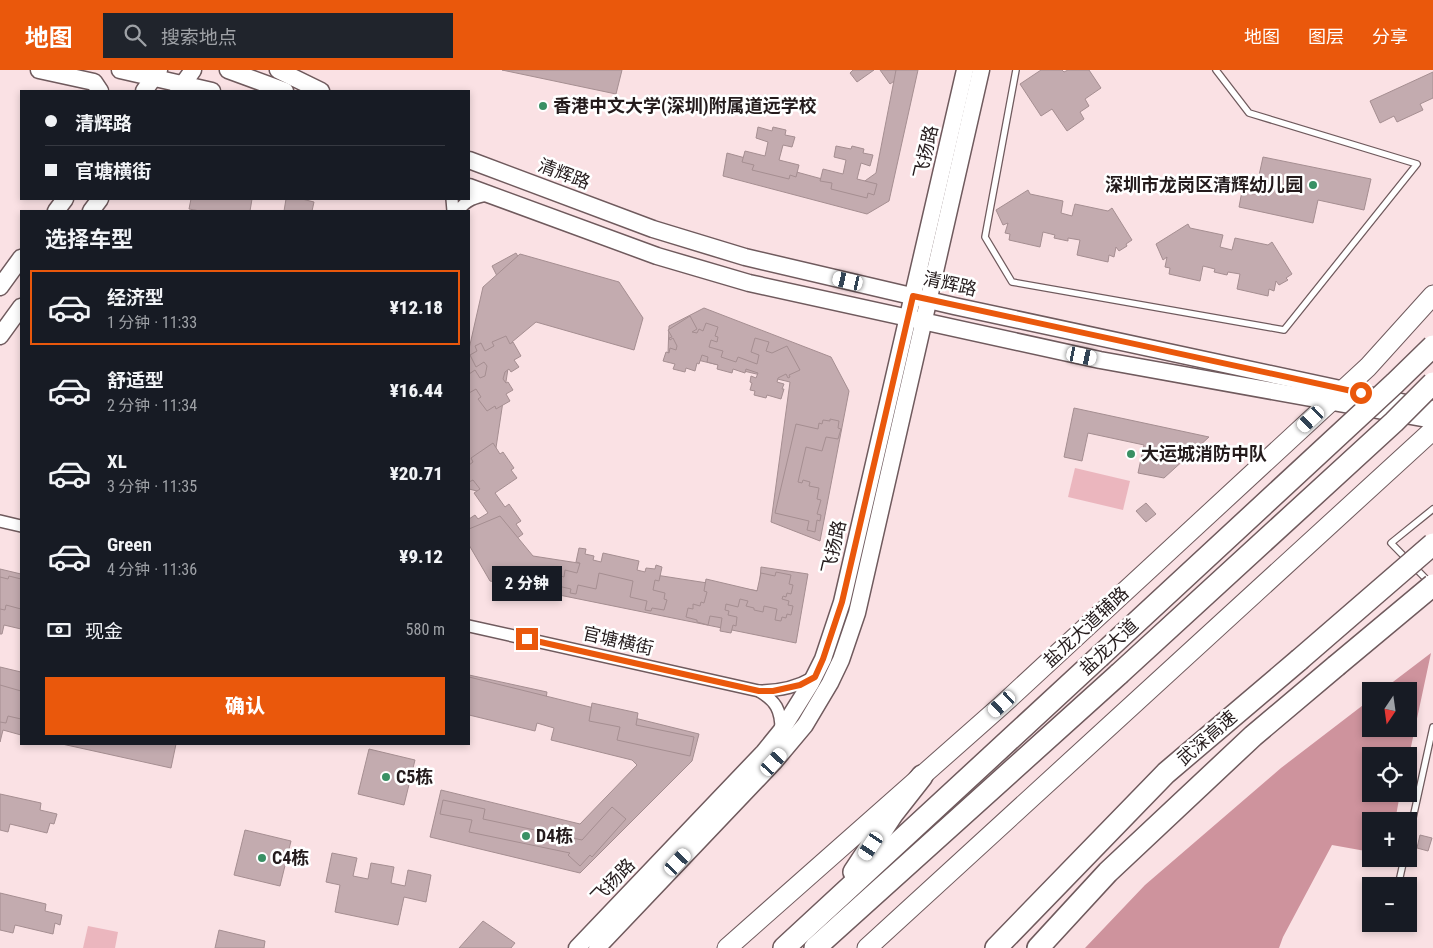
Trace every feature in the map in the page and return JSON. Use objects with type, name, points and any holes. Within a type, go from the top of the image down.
[{"type":"highway","name":"盐龙大道","points":[[784,948],[1395,384],[1433,346]]},
{"type":"highway","name":"盐龙大道","points":[[815,948],[1119,674],[1394,422],[1433,383]]},
{"type":"highway","name":"武深高速","points":[[996,948],[1166,773],[1433,544]]},
{"type":"highway","name":"武深高速","points":[[1038,948],[1115,866],[1253,736],[1433,585]]},
{"type":"highway","points":[[830,906],[893,813],[922,776]]},
{"type":"highway","points":[[832,948],[869,899]]},
{"type":"main road","name":"盐龙大道辅路","points":[[727,948],[1022,686],[1368,367],[1433,295]]},
{"type":"main road","points":[[867,948],[1433,430]]},
{"type":"street","points":[[40,70],[94,82],[99,90]]},
{"type":"street","points":[[120,70],[156,74],[180,88],[201,90]]},
{"type":"street","points":[[180,88],[193,70]]},
{"type":"street","points":[[228,70],[282,90]]},
{"type":"street","points":[[278,70],[319,90]]},
{"type":"street","name":"飞扬路","points":[[596,948],[791,742],[805,725],[830,683],[841,660],[857,613],[965,70]]},
{"type":"street","name":"飞扬路","points":[[921,298],[981,70]]},
{"type":"street","points":[[145,90],[156,74]]},
{"type":"street","name":"清辉路","points":[[470,160],[653,229],[744,257],[1337,395],[1433,420]]},
{"type":"street","name":"清辉路","points":[[470,187],[630,247],[704,271],[749,283],[1100,360],[1433,409]]},
{"type":"street","points":[[459,210],[473,198],[490,195]]},
{"type":"street","points":[[0,287],[20,259]]},
{"type":"street","points":[[0,336],[20,308]]},
{"type":"street","name":"飞扬路","points":[[577,948],[764,752],[781,730],[815,677],[842,602],[916,320]]},
{"type":"street","points":[[0,521],[20,526]]},
{"type":"street","name":"官塘横街","points":[[470,626],[759,691],[787,689],[815,677]]},
{"type":"street","name":"官塘横街","points":[[759,691],[770,698],[778,708],[781,730]]},
{"type":"lane","points":[[1016,70],[985,237],[1012,282],[1284,330],[1417,164],[1249,113],[1216,70]]},
{"type":"lane","points":[[1433,509],[1391,543],[1433,585]]},
{"type":"lane","points":[[1414,812],[1433,727]]},
{"type":"shaded area","points":[[1075,468],[1130,481],[1123,510],[1068,497]]},
{"type":"shaded area","points":[[1431,653],[1418,714],[1418,682],[1393,682]]},
{"type":"shaded area","points":[[1362,706],[1362,738],[1413,738],[1411,747],[1362,747],[1362,802],[1399,802],[1397,812],[1362,812],[1362,850],[1332,845],[1279,948],[1085,948],[1145,885],[1281,768]]},
{"type":"shaded area","points":[[88,926],[118,932],[115,948],[83,948]]},
{"type":"building","points":[[502,70],[622,70],[616,94]]},
{"type":"building","points":[[853,70],[874,70],[857,82],[850,73]]},
{"type":"building","points":[[880,70],[895,70],[900,77],[890,84]]},
{"type":"building","points":[[896,70],[918,70],[889,201],[867,214],[723,176],[727,153],[855,188],[876,173]]},
{"type":"building","points":[[1041,70],[1062,70],[1064,72],[1068,70],[1089,70],[1101,88],[1085,99],[1089,106],[1080,112],[1084,119],[1067,131],[1052,109],[1041,116],[1020,84]]},
{"type":"building","points":[[1433,72],[1433,98],[1420,104],[1423,110],[1397,122],[1394,116],[1380,123],[1370,101]]},
{"type":"building","points":[[758,127],[772,131],[773,127],[786,130],[785,135],[795,137],[792,147],[783,145],[779,160],[799,165],[796,177],[790,175],[789,179],[752,170],[754,165],[742,162],[745,151],[765,156],[768,142],[756,138]]},
{"type":"building","points":[[836,146],[851,149],[852,146],[864,149],[863,153],[873,155],[870,166],[861,163],[857,179],[877,184],[874,195],[868,193],[867,198],[831,189],[832,183],[820,181],[823,169],[843,174],[846,160],[834,157]]},
{"type":"building","name":"深圳市龙岗区清辉幼儿园","points":[[1263,157],[1371,179],[1364,210],[1318,200],[1313,223],[1239,207],[1242,191],[1255,194]]},
{"type":"building","points":[[1028,190],[1030,194],[1063,201],[1061,213],[1072,216],[1075,204],[1108,211],[1112,208],[1132,240],[1119,251],[1116,247],[1114,257],[1109,255],[1108,262],[1077,255],[1080,240],[1068,238],[1068,241],[1054,238],[1055,235],[1043,232],[1040,247],[1009,240],[1010,234],[1005,233],[1008,223],[1003,225],[996,210]]},
{"type":"building","points":[[191,200],[252,200],[250,210],[189,209]]},
{"type":"building","points":[[286,200],[314,202],[312,210],[284,210]]},
{"type":"building","points":[[1188,224],[1190,228],[1223,235],[1220,247],[1232,250],[1235,238],[1268,245],[1272,242],[1292,274],[1286,278],[1288,280],[1279,285],[1276,281],[1274,291],[1269,289],[1268,296],[1237,289],[1240,274],[1228,272],[1227,275],[1214,272],[1215,269],[1203,266],[1200,281],[1169,274],[1170,268],[1165,267],[1167,257],[1163,260],[1156,244]]},
{"type":"building","points":[[516,253],[524,267],[530,269],[533,260],[547,264],[542,279],[534,276],[531,285],[550,291],[549,295],[565,300],[566,296],[585,301],[588,293],[579,290],[584,276],[597,280],[594,289],[600,291],[615,283],[628,308],[618,313],[619,315],[616,316],[614,312],[606,316],[605,320],[612,322],[611,326],[613,327],[609,337],[596,332],[595,336],[582,333],[583,329],[578,327],[580,320],[578,320],[580,314],[585,316],[586,310],[574,307],[573,311],[562,307],[560,311],[546,307],[547,303],[536,299],[537,295],[527,292],[530,298],[515,306],[512,301],[491,312],[483,297],[505,285],[501,277],[497,279],[492,266]]},
{"type":"building","points":[[520,254],[619,282],[643,318],[634,350],[536,322],[512,342],[489,494],[470,489],[470,345],[483,287]]},
{"type":"building","points":[[704,308],[831,357],[849,391],[820,541],[771,522],[790,382],[668,353],[669,326]]},
{"type":"building","points":[[690,316],[697,329],[692,332],[697,333],[699,329],[703,331],[706,323],[718,327],[715,336],[718,337],[717,342],[711,340],[709,347],[723,351],[721,357],[736,362],[738,357],[757,364],[759,355],[751,352],[755,338],[769,342],[766,351],[772,353],[787,346],[800,370],[789,375],[790,377],[788,378],[786,374],[778,378],[777,382],[784,384],[781,399],[767,395],[766,398],[754,395],[755,391],[750,390],[751,376],[756,378],[758,373],[746,369],[745,373],[733,369],[732,373],[717,369],[718,365],[707,362],[708,357],[702,355],[695,371],[686,368],[685,372],[673,369],[675,364],[663,361],[666,352],[669,353],[670,348],[676,350],[677,346],[673,338],[670,340],[669,338],[672,337],[668,330]]},
{"type":"building","points":[[506,336],[510,344],[513,342],[521,356],[514,360],[519,367],[511,372],[509,369],[505,372],[503,379],[506,383],[508,382],[513,390],[506,394],[510,401],[496,409],[495,406],[487,411],[478,399],[481,397],[476,389],[470,392],[470,373],[475,370],[480,378],[485,376],[487,366],[484,362],[476,367],[470,355],[477,351],[475,346],[481,343],[485,351],[494,346],[492,342]]},
{"type":"building","points":[[1074,408],[1209,437],[1164,478],[1138,473],[1144,445],[1088,433],[1082,461],[1064,457]]},
{"type":"building","points":[[830,419],[839,421],[838,428],[841,429],[838,439],[826,437],[822,451],[806,447],[798,482],[802,483],[803,480],[810,482],[809,486],[819,488],[817,499],[821,500],[817,514],[821,515],[820,521],[817,520],[815,532],[807,530],[809,521],[775,513],[796,424],[818,429],[819,423],[822,424],[823,420],[830,421]]},
{"type":"building","points":[[493,443],[500,454],[503,452],[514,468],[511,470],[517,478],[495,493],[505,507],[509,504],[521,521],[516,524],[523,534],[503,548],[506,554],[494,562],[484,547],[489,543],[482,533],[472,540],[470,537],[470,518],[475,515],[478,519],[488,513],[474,493],[480,489],[473,480],[470,482],[470,464],[473,462],[471,458]]},
{"type":"building","points":[[1146,503],[1156,514],[1146,522],[1136,511]]},
{"type":"building","points":[[500,516],[533,556],[759,591],[761,567],[808,574],[796,643],[490,581],[470,547],[470,529]]},
{"type":"building","points":[[579,548],[586,549],[585,554],[594,556],[593,560],[601,562],[603,553],[639,561],[637,570],[645,572],[646,568],[655,569],[656,565],[662,567],[659,581],[655,580],[653,590],[665,593],[664,599],[667,600],[664,610],[652,608],[651,611],[645,610],[647,601],[630,597],[633,581],[599,573],[596,589],[578,585],[576,594],[570,593],[571,589],[558,586],[561,576],[564,577],[565,570],[577,573],[580,563],[576,562]]},
{"type":"building","points":[[0,569],[20,574],[20,629],[4,625],[2,634],[0,634]]},
{"type":"building","points":[[776,572],[791,575],[789,584],[793,585],[791,594],[787,593],[786,597],[783,596],[782,599],[789,601],[788,605],[793,606],[791,615],[787,614],[786,618],[782,617],[781,621],[775,620],[777,609],[764,606],[763,612],[754,610],[754,608],[746,606],[748,601],[740,599],[738,607],[726,604],[725,610],[729,611],[728,615],[737,617],[736,626],[733,625],[731,633],[720,631],[722,618],[710,616],[708,625],[686,617],[688,608],[693,609],[693,604],[700,606],[701,602],[704,603],[707,592],[704,591],[706,579],[757,591],[761,573],[775,576]]},
{"type":"building","points":[[9,576],[20,579],[20,609],[6,605],[5,610],[0,609],[0,577],[8,579]]},
{"type":"building","points":[[0,667],[20,672],[20,735],[3,730],[0,742]]},
{"type":"building","points":[[470,675],[547,692],[546,699],[557,701],[554,719],[542,716],[543,711],[470,695]]},
{"type":"building","points":[[470,677],[699,734],[692,761],[580,873],[430,837],[441,790],[580,824],[637,765],[632,760],[551,740],[554,728],[537,723],[535,731],[470,715]]},
{"type":"building","points":[[0,685],[20,691],[20,719],[8,716],[6,723],[0,722]]},
{"type":"building","points":[[592,703],[638,713],[636,725],[694,737],[690,756],[617,740],[620,727],[589,721]]},
{"type":"building","points":[[67,745],[176,745],[171,768]]},
{"type":"building","name":"C5栋","points":[[369,749],[415,760],[404,805],[358,794]]},
{"type":"building","points":[[0,794],[41,803],[40,810],[57,814],[54,824],[50,823],[47,833],[10,824],[8,832],[0,830]]},
{"type":"building","name":"D4栋","points":[[443,800],[485,809],[483,819],[582,840],[612,807],[626,819],[592,857],[590,855],[580,866],[568,855],[570,853],[469,832],[472,820],[440,814]]},
{"type":"building","name":"C4栋","points":[[245,830],[291,841],[280,886],[234,875]]},
{"type":"building","points":[[1420,835],[1432,838],[1428,851],[1417,848]]},
{"type":"building","points":[[332,853],[357,858],[353,876],[368,879],[371,863],[394,867],[391,883],[405,886],[408,870],[431,875],[426,902],[404,897],[398,925],[335,912],[340,885],[326,882]]},
{"type":"building","points":[[0,893],[46,904],[45,911],[62,915],[60,925],[55,923],[53,934],[15,925],[13,933],[0,930]]},
{"type":"building","points":[[483,921],[515,943],[511,948],[459,948]]},
{"type":"building","points":[[219,930],[265,941],[264,948],[215,948]]},
{"type":"place","name":"香港中文大学(深圳)附属道远学校","points":[[543,106]]},
{"type":"place","name":"深圳市龙岗区清辉幼儿园","points":[[1313,185]]},
{"type":"place","name":"大运城消防中队","points":[[1131,454]]},
{"type":"place","name":"C5栋","points":[[386,777]]},
{"type":"place","name":"D4栋","points":[[526,836]]},
{"type":"place","name":"C4栋","points":[[262,858]]},
{"type":"route","points":[[527,639],[759,691],[787,689],[815,677],[842,602],[913,296],[1361,393]]}]
